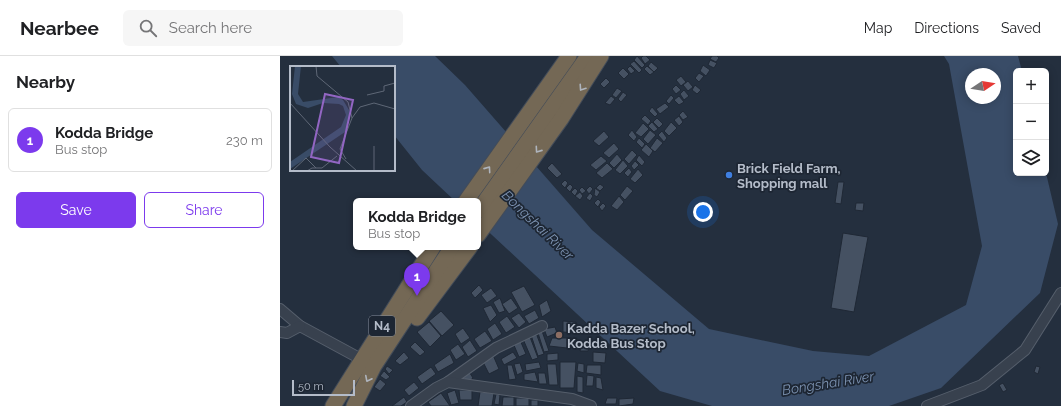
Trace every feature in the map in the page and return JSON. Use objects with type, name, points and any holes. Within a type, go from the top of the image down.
[{"type":"highway","points":[[468,198],[569,56]]},
{"type":"highway","points":[[481,230],[556,113],[588,56]]},
{"type":"highway","points":[[481,207],[602,56]]},
{"type":"highway","name":"N4","points":[[333,406],[361,359],[432,250]]},
{"type":"highway","name":"N4","points":[[354,406],[378,361],[458,251]]},
{"type":"street","points":[[927,406],[982,385],[1025,350],[1061,293]]},
{"type":"street","points":[[280,309],[300,326],[361,359]]},
{"type":"street","points":[[280,332],[287,333],[300,326]]},
{"type":"street","points":[[411,406],[496,348],[542,326]]},
{"type":"street","points":[[448,382],[572,399],[591,406]]},
{"type":"water","name":"Bongshai River","points":[[332,56],[435,56],[465,85],[592,230],[709,329],[813,351],[869,356],[966,305],[982,246],[949,64],[944,56],[1018,56],[1021,68],[1013,68],[1013,176],[1047,176],[1058,224],[1040,293],[941,388],[889,406],[712,406],[660,391],[481,225],[481,198],[452,198],[422,170],[395,136],[395,66],[340,66]]},
{"type":"building","points":[[637,56],[645,65],[642,68],[634,60]]},
{"type":"building","points":[[646,56],[650,60],[645,64],[641,58]]},
{"type":"building","points":[[712,56],[717,56],[719,58],[716,62],[710,59]]},
{"type":"building","points":[[710,60],[717,63],[714,68],[708,65]]},
{"type":"building","points":[[634,61],[642,70],[639,73],[630,64]]},
{"type":"building","points":[[651,62],[658,68],[654,72],[648,66]]},
{"type":"building","points":[[703,65],[710,70],[706,76],[700,71]]},
{"type":"building","points":[[630,66],[635,71],[631,74],[627,69]]},
{"type":"building","points":[[647,66],[654,72],[650,75],[644,69]]},
{"type":"building","points":[[623,68],[629,74],[624,79],[618,73]]},
{"type":"building","points":[[699,73],[704,76],[699,82],[695,78]]},
{"type":"building","points":[[681,76],[686,82],[681,86],[676,80]]},
{"type":"building","points":[[606,78],[610,82],[604,88],[600,84]]},
{"type":"building","points":[[688,81],[693,87],[688,91],[683,85]]},
{"type":"building","points":[[676,85],[681,90],[676,94],[672,89]]},
{"type":"building","points":[[695,85],[701,90],[697,94],[692,90]]},
{"type":"building","points":[[617,88],[622,91],[616,98],[612,95]]},
{"type":"building","points":[[684,90],[689,96],[684,100],[680,94]]},
{"type":"building","points":[[623,92],[627,95],[621,102],[618,99]]},
{"type":"building","points":[[671,95],[674,98],[669,104],[666,101]]},
{"type":"building","points":[[611,96],[615,99],[610,105],[605,103]]},
{"type":"building","points":[[679,96],[684,102],[679,105],[674,100]]},
{"type":"building","points":[[665,103],[669,107],[660,114],[656,109]]},
{"type":"building","points":[[652,107],[658,114],[655,117],[649,111]]},
{"type":"building","points":[[683,111],[688,117],[683,120],[679,115]]},
{"type":"building","points":[[645,115],[651,121],[648,125],[641,119]]},
{"type":"building","points":[[679,116],[683,122],[679,126],[674,120]]},
{"type":"building","points":[[657,118],[663,124],[659,128],[653,122]]},
{"type":"building","points":[[652,122],[658,129],[654,132],[648,126]]},
{"type":"building","points":[[671,122],[677,128],[669,136],[664,131]]},
{"type":"building","points":[[643,123],[649,129],[641,137],[635,133]]},
{"type":"building","points":[[632,130],[637,137],[634,141],[628,135]]},
{"type":"building","points":[[650,130],[656,135],[648,144],[643,139]]},
{"type":"building","points":[[604,131],[609,137],[599,146],[593,141]]},
{"type":"building","points":[[662,131],[667,138],[664,142],[658,135]]},
{"type":"building","points":[[639,138],[645,144],[642,148],[636,142]]},
{"type":"building","points":[[657,138],[663,143],[655,152],[650,148]]},
{"type":"building","points":[[614,143],[619,149],[609,158],[603,153]]},
{"type":"building","points":[[646,144],[653,151],[649,157],[641,150]]},
{"type":"building","points":[[632,150],[637,155],[629,164],[624,159]]},
{"type":"building","points":[[617,154],[622,160],[614,168],[609,163]]},
{"type":"building","points":[[639,155],[645,162],[642,166],[636,160]]},
{"type":"building","points":[[601,156],[607,161],[596,170],[590,165]]},
{"type":"building","points":[[623,160],[628,166],[620,174],[615,170]]},
{"type":"building","points":[[635,161],[639,165],[634,170],[631,166]]},
{"type":"building","points":[[552,163],[562,174],[557,178],[547,168]]},
{"type":"building","points":[[607,163],[613,169],[602,178],[596,173]]},
{"type":"building","points":[[629,168],[632,172],[628,177],[624,173]]},
{"type":"building","points":[[638,169],[643,175],[635,183],[630,179]]},
{"type":"building","points":[[565,180],[568,183],[565,188],[561,184]]},
{"type":"building","points":[[838,182],[844,182],[841,204],[835,203]]},
{"type":"building","points":[[570,184],[573,187],[570,192],[566,188]]},
{"type":"building","points":[[600,184],[604,187],[600,191],[596,188]]},
{"type":"building","points":[[590,186],[593,189],[589,194],[586,190]]},
{"type":"building","points":[[627,186],[633,191],[625,200],[620,195]]},
{"type":"building","points":[[582,187],[586,191],[582,194],[579,190]]},
{"type":"building","points":[[575,188],[578,191],[575,196],[571,192]]},
{"type":"building","points":[[595,188],[600,192],[597,197],[594,195]]},
{"type":"building","points":[[580,192],[583,196],[580,200],[575,196]]},
{"type":"building","points":[[590,193],[593,196],[590,201],[586,198]]},
{"type":"building","points":[[619,196],[624,202],[617,210],[611,206]]},
{"type":"building","points":[[598,199],[601,202],[598,207],[594,203]]},
{"type":"building","points":[[603,203],[606,206],[602,211],[599,207]]},
{"type":"building","points":[[856,203],[864,203],[863,211],[855,210]]},
{"type":"building","points":[[843,233],[868,237],[854,312],[831,308]]},
{"type":"building","points":[[479,285],[483,290],[475,298],[471,293]]},
{"type":"building","points":[[524,286],[535,305],[522,312],[511,292]]},
{"type":"building","points":[[491,288],[497,296],[487,303],[481,295]]},
{"type":"building","points":[[500,298],[505,311],[499,313],[493,302]]},
{"type":"building","points":[[511,298],[518,308],[509,314],[502,304]]},
{"type":"building","points":[[547,300],[551,311],[542,317],[539,305]]},
{"type":"building","points":[[491,305],[497,315],[490,322],[483,308]]},
{"type":"building","points":[[535,310],[539,318],[529,324],[524,316]]},
{"type":"building","points":[[441,311],[454,325],[442,336],[429,321]]},
{"type":"building","points":[[519,313],[526,322],[519,328],[511,318]]},
{"type":"building","points":[[507,316],[515,327],[506,333],[499,322]]},
{"type":"building","points":[[563,321],[576,322],[575,333],[563,332]]},
{"type":"building","points":[[429,322],[441,336],[430,347],[417,332]]},
{"type":"building","points":[[495,323],[502,334],[493,340],[487,329]]},
{"type":"building","points":[[555,327],[557,333],[547,337],[544,329]]},
{"type":"building","points":[[463,328],[470,338],[461,344],[455,334]]},
{"type":"building","points":[[485,331],[492,341],[480,348],[474,339]]},
{"type":"building","points":[[542,331],[549,351],[544,352],[538,333]]},
{"type":"building","points":[[536,333],[544,354],[538,356],[531,335]]},
{"type":"building","points":[[530,337],[538,358],[532,360],[523,339]]},
{"type":"building","points":[[552,338],[572,338],[567,348],[549,346]]},
{"type":"building","points":[[470,340],[477,351],[468,357],[462,347]]},
{"type":"building","points":[[520,340],[526,354],[519,357],[513,343]]},
{"type":"building","points":[[583,341],[591,344],[588,351],[580,351]]},
{"type":"building","points":[[415,342],[425,352],[420,356],[410,347]]},
{"type":"building","points":[[458,344],[465,354],[456,360],[450,350]]},
{"type":"building","points":[[404,352],[409,358],[400,365],[395,361]]},
{"type":"building","points":[[513,352],[517,358],[504,365],[501,359]]},
{"type":"building","points":[[593,352],[606,353],[605,363],[593,362]]},
{"type":"building","points":[[558,353],[558,360],[547,361],[547,354]]},
{"type":"building","points":[[450,354],[454,363],[438,372],[434,365]]},
{"type":"building","points":[[493,355],[499,369],[489,374],[482,360]]},
{"type":"building","points":[[539,362],[541,368],[526,371],[525,364]]},
{"type":"building","points":[[560,362],[576,362],[574,388],[560,388]]},
{"type":"building","points":[[520,363],[523,372],[517,375],[514,364]]},
{"type":"building","points":[[578,363],[584,364],[584,373],[577,371]]},
{"type":"building","points":[[547,364],[556,364],[558,385],[549,385]]},
{"type":"building","points":[[507,365],[512,365],[516,379],[509,380]]},
{"type":"building","points":[[587,365],[601,365],[601,375],[586,373]]},
{"type":"building","points":[[387,366],[393,370],[389,374],[385,369]]},
{"type":"building","points":[[1036,366],[1040,367],[1038,374],[1034,372]]},
{"type":"building","points":[[431,367],[436,374],[422,384],[417,377]]},
{"type":"building","points":[[468,370],[473,378],[467,383],[462,375]]},
{"type":"building","points":[[384,371],[390,377],[386,380],[380,376]]},
{"type":"building","points":[[535,372],[538,382],[524,380],[524,374]]},
{"type":"building","points":[[538,373],[545,373],[547,384],[539,384]]},
{"type":"building","points":[[587,375],[594,376],[593,386],[586,386]]},
{"type":"building","points":[[577,376],[583,377],[583,393],[577,392]]},
{"type":"building","points":[[596,377],[601,378],[603,390],[596,388]]},
{"type":"building","points":[[380,379],[386,384],[380,391],[374,387]]},
{"type":"building","points":[[414,382],[419,388],[409,396],[404,390]]},
{"type":"building","points":[[1003,383],[1007,390],[1003,392],[999,385]]},
{"type":"building","points":[[455,390],[459,403],[451,405],[447,393]]},
{"type":"building","points":[[459,390],[472,390],[472,400],[460,400]]},
{"type":"building","points":[[480,392],[494,393],[492,406],[478,406]]},
{"type":"building","points":[[441,393],[450,406],[431,406],[428,402]]},
{"type":"building","points":[[496,394],[500,395],[499,405],[494,404]]},
{"type":"building","points":[[404,397],[407,402],[401,406],[392,406]]},
{"type":"building","points":[[503,397],[514,397],[514,406],[502,406]]},
{"type":"building","points":[[516,398],[529,398],[529,406],[516,406]]},
{"type":"building","points":[[607,398],[617,398],[616,404],[605,404]]},
{"type":"building","points":[[634,398],[633,404],[619,406],[619,399]]},
{"type":"building","points":[[531,400],[538,400],[538,406],[531,406]]},
{"type":"place","name":"Brick Field Farm, Shopping mall","points":[[729,175]]},
{"type":"place","name":"Kodda Bridge","points":[[417,296]]},
{"type":"place","name":"Kadda Bazer School, Kodda Bus Stop","points":[[559,335]]}]
